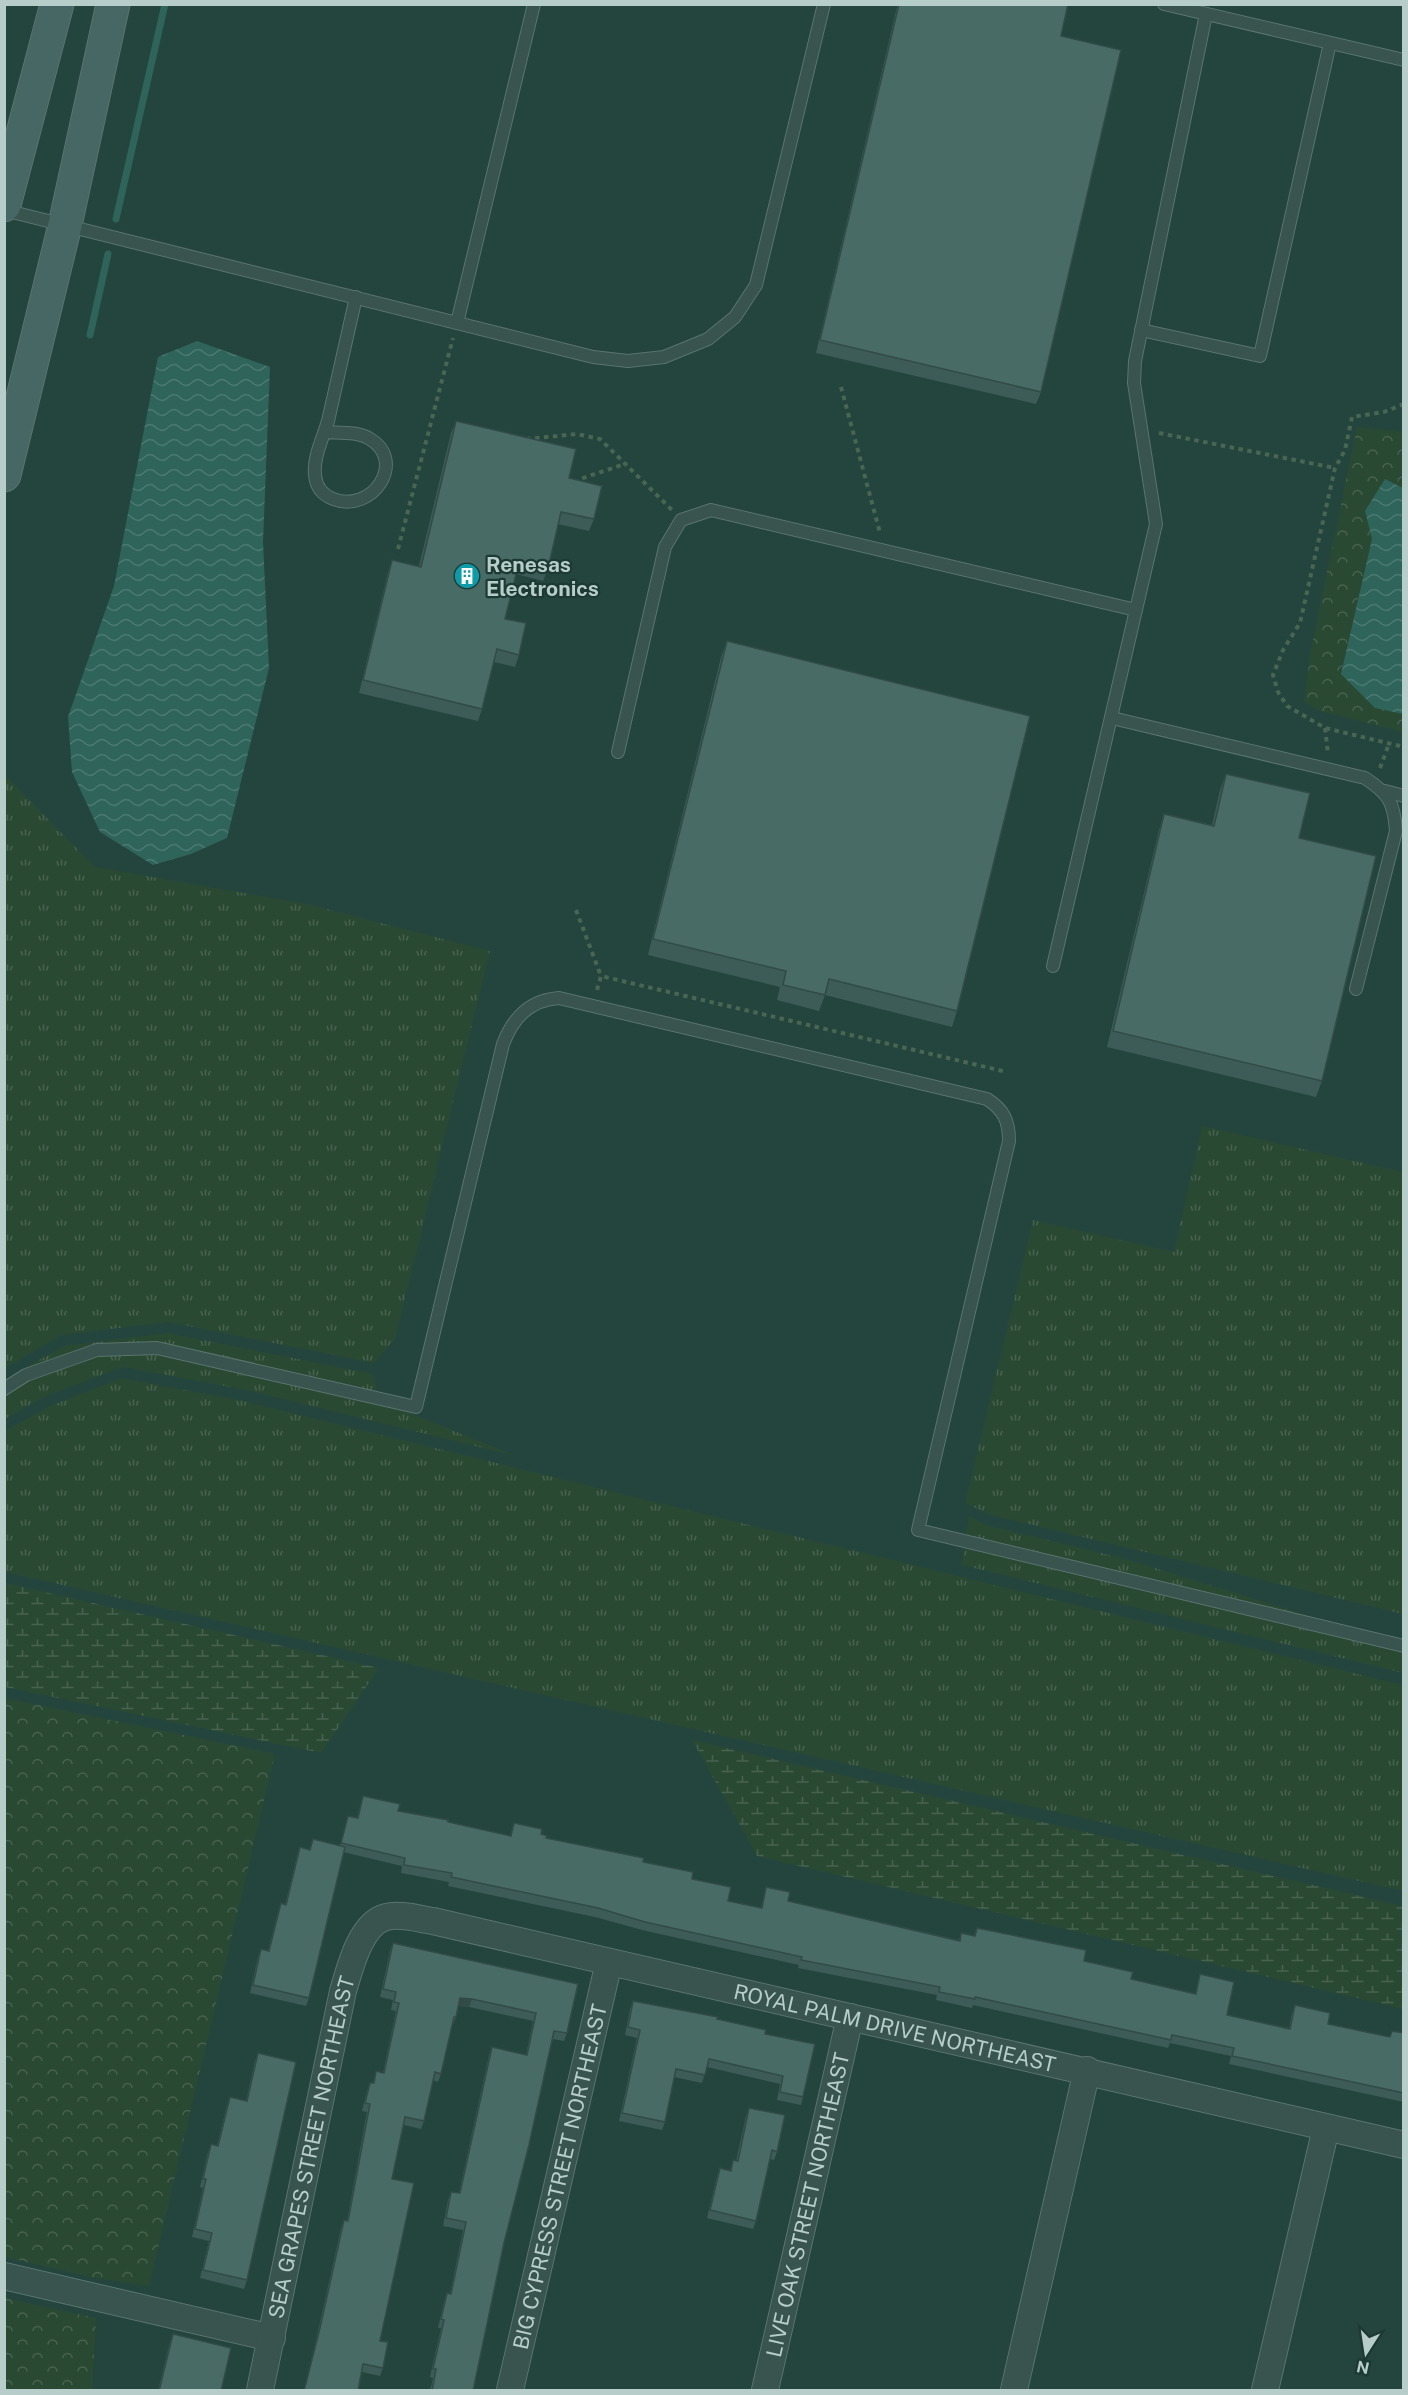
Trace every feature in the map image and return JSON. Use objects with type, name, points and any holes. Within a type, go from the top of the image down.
[{"type":"main road","points":[[4,205],[57,4]]},
{"type":"main road","points":[[4,475],[65,225],[113,4]]},
{"type":"street","name":"ROYAL PALM DRIVE NORTHEAST","points":[[386,1917],[433,1921],[850,2018],[1087,2070],[1404,2145]]},
{"type":"street","name":"SEA GRAPES STREET NORTHEAST","points":[[260,2391],[342,1990],[357,1947],[370,1927],[386,1917]]},
{"type":"street","name":"BIG CYPRESS STREET NORTHEAST","points":[[510,2391],[609,1962]]},
{"type":"street","name":"LIVE OAK STREET NORTHEAST","points":[[765,2391],[850,2018]]},
{"type":"street","points":[[1014,2391],[1087,2070]]},
{"type":"street","points":[[1265,2391],[1326,2128]]},
{"type":"street","points":[[4,2276],[272,2338]]},
{"type":"lane","points":[[457,323],[534,4]]},
{"type":"lane","points":[[4,210],[593,357],[628,361],[663,357],[708,339],[735,317],[756,285],[824,4]]},
{"type":"lane","points":[[1164,4],[1404,60]]},
{"type":"lane","points":[[1053,966],[1156,524],[1134,383],[1135,361],[1206,14]]},
{"type":"lane","points":[[1141,330],[1260,356],[1330,43]]},
{"type":"lane","points":[[325,432],[370,438],[383,451],[386,464],[383,477],[375,492],[360,501],[348,502],[326,496],[317,485],[315,474],[316,461],[325,432],[356,297]]},
{"type":"lane","points":[[618,752],[665,547],[681,520],[711,510],[1136,610]]},
{"type":"lane","points":[[1112,718],[1365,778],[1385,791],[1404,796]]},
{"type":"lane","points":[[1356,989],[1396,831],[1395,810],[1385,791]]},
{"type":"lane","points":[[4,1389],[26,1375],[97,1350],[157,1348],[416,1407],[503,1044],[509,1029],[527,1008],[547,999],[559,998],[987,1099],[998,1106],[1004,1114],[1009,1126],[1009,1141],[918,1530],[1404,1646]]},
{"type":"path","points":[[398,549],[457,323]]},
{"type":"path","points":[[841,387],[885,551]]},
{"type":"path","points":[[1404,404],[1384,412],[1352,417],[1345,450],[1335,468],[1300,623],[1283,650],[1274,675],[1278,692],[1287,706],[1325,728],[1404,747]]},
{"type":"path","points":[[1141,430],[1335,468]]},
{"type":"path","points":[[524,439],[577,434],[600,440],[681,520]]},
{"type":"path","points":[[575,489],[580,479],[625,464]]},
{"type":"path","points":[[1325,728],[1331,770]]},
{"type":"path","points":[[1374,784],[1389,744]]},
{"type":"path","points":[[576,910],[601,976],[593,1006]]},
{"type":"path","points":[[601,976],[1007,1072]]},
{"type":"green space","points":[[1357,427],[1403,432],[1403,488],[1385,480],[1365,511],[1372,539],[1341,673],[1375,708],[1403,714],[1403,732],[1320,711],[1304,702],[1310,654]]},
{"type":"green space","points":[[4,774],[95,867],[307,904],[490,951],[395,1339],[374,1363],[168,1322],[62,1335],[5,1368]]},
{"type":"green space","points":[[1202,1126],[1403,1172],[1403,1614],[991,1515],[965,1503],[1033,1220],[1174,1252]]},
{"type":"green space","points":[[168,1333],[373,1374],[380,1401],[516,1456],[246,1390],[123,1367],[46,1396],[5,1419],[5,1379],[64,1346]]},
{"type":"green space","points":[[121,1378],[243,1401],[1403,1685],[1403,1891],[5,1572],[5,1431],[50,1406]]},
{"type":"green space","points":[[969,1516],[986,1525],[1126,1559],[1403,1645],[1403,1673],[962,1565]]},
{"type":"green space","points":[[5,1583],[379,1668],[321,1753],[5,1687]]},
{"type":"green space","points":[[5,1698],[275,1754],[149,2286],[95,2278],[5,2257]]},
{"type":"green space","points":[[692,1740],[1403,1906],[1403,2009],[757,1856]]},
{"type":"green space","points":[[5,2298],[96,2318],[92,2390],[5,2390]]},
{"type":"water","points":[[197,341],[270,367],[263,542],[269,668],[227,838],[191,854],[153,865],[100,832],[72,772],[68,717],[114,586],[158,357]]},
{"type":"water","points":[[1385,479],[1403,488],[1403,714],[1375,708],[1341,674],[1372,539],[1365,511]]},
{"type":"building","points":[[899,4],[1068,4],[1061,36],[1121,50],[1041,392],[820,340]]},
{"type":"building","name":"Renesas Electronics","points":[[456,421],[576,449],[569,478],[602,486],[594,519],[561,512],[548,569],[519,562],[505,619],[526,623],[519,655],[497,649],[482,709],[363,680],[392,560],[421,567]]},
{"type":"building","points":[[727,641],[1030,716],[957,1011],[829,979],[825,995],[783,985],[786,971],[653,939]]},
{"type":"building","points":[[1226,774],[1310,793],[1299,838],[1376,856],[1322,1081],[1113,1031],[1164,814],[1214,826]]},
{"type":"building","points":[[363,1796],[400,1804],[398,1811],[448,1820],[448,1822],[511,1836],[514,1823],[542,1829],[541,1834],[547,1836],[546,1838],[644,1858],[643,1862],[693,1872],[692,1879],[731,1887],[728,1901],[762,1908],[766,1887],[790,1892],[788,1901],[960,1941],[961,1933],[975,1936],[977,1928],[1086,1950],[1084,1961],[1133,1972],[1131,1979],[1196,1994],[1200,1974],[1234,1982],[1227,2015],[1290,2029],[1295,2005],[1330,2013],[1328,2024],[1390,2037],[1392,2031],[1404,2033],[1404,2093],[1232,2056],[1234,2048],[1172,2035],[1171,2040],[975,1997],[975,1999],[939,1992],[940,1987],[801,1960],[802,1957],[645,1922],[598,1908],[451,1877],[452,1873],[404,1865],[405,1858],[341,1843],[348,1816],[358,1818]]},
{"type":"building","points":[[313,1839],[345,1847],[309,1998],[253,1985],[261,1949],[269,1951],[281,1903],[286,1905],[300,1847],[310,1850]]},
{"type":"building","points":[[393,1943],[578,1984],[567,2033],[554,2031],[529,2145],[504,2243],[473,2391],[432,2391],[436,2369],[433,2369],[444,2320],[441,2319],[447,2293],[451,2294],[466,2222],[446,2218],[451,2192],[460,2193],[492,2047],[527,2055],[536,2013],[460,1998],[441,2074],[435,2072],[424,2121],[405,2117],[392,2179],[414,2183],[380,2341],[388,2342],[383,2368],[363,2364],[358,2391],[304,2391],[344,2220],[348,2221],[370,2104],[365,2103],[370,2083],[374,2083],[376,2071],[384,2073],[399,2003],[394,2002],[396,1992],[383,1989]]},
{"type":"building","points":[[633,2001],[718,2017],[717,2019],[766,2030],[765,2034],[815,2044],[803,2097],[780,2092],[783,2076],[709,2059],[705,2075],[676,2069],[665,2122],[622,2113],[640,2030],[628,2027]]},
{"type":"building","points":[[258,2053],[296,2062],[247,2280],[203,2270],[212,2233],[195,2229],[211,2144],[218,2146],[230,2097],[247,2101]]},
{"type":"building","points":[[749,2108],[785,2115],[777,2152],[772,2150],[756,2221],[710,2210],[720,2168],[731,2171],[733,2160],[738,2161]]},
{"type":"building","points":[[173,2334],[231,2348],[221,2391],[159,2391]]},
{"type":"waterway","points":[[116,219],[165,4]]},
{"type":"waterway","points":[[90,335],[108,254]]},
{"type":"place","name":"Renesas Electronics","points":[[467,576]]}]
